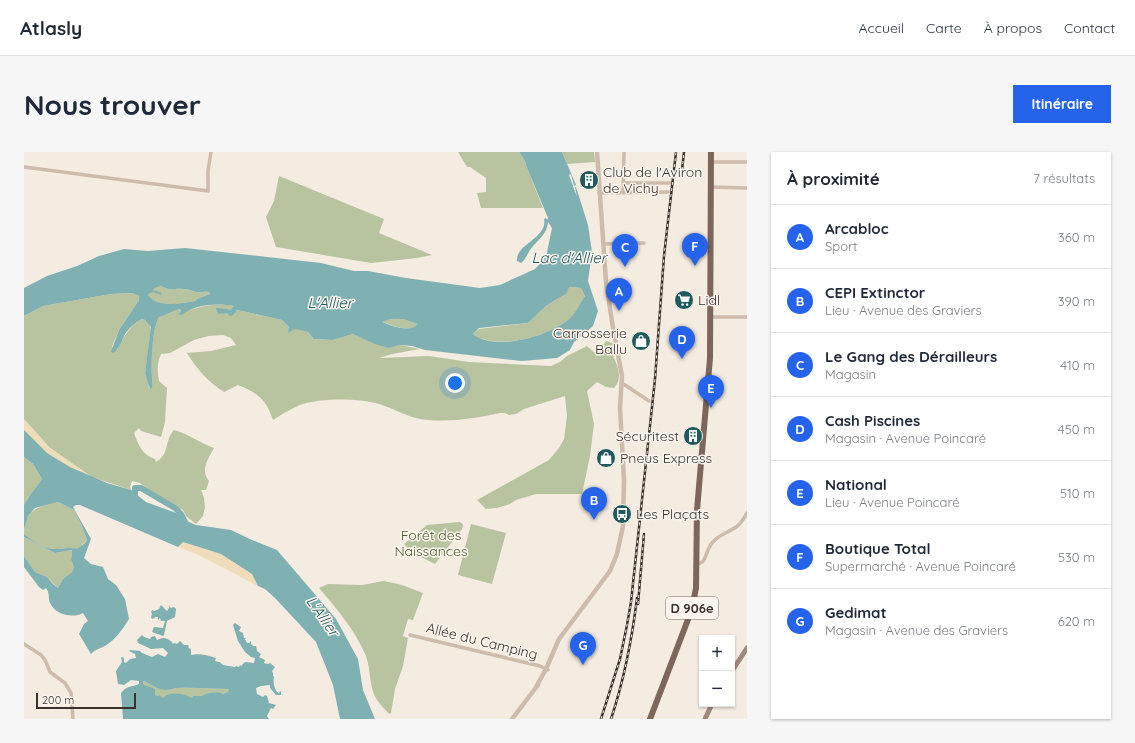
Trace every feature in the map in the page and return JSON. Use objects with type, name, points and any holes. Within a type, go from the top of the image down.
[{"type":"main road","name":"D 906e","points":[[650,719],[692,609],[696,588],[698,490],[710,368],[711,152]]},
{"type":"main road","points":[[735,666],[747,648]]},
{"type":"main road","points":[[705,719],[711,707]]},
{"type":"street","points":[[24,167],[208,191],[208,171],[211,152]]},
{"type":"street","points":[[512,719],[536,687],[547,669],[559,639],[606,578],[614,562],[620,544],[624,508],[624,480],[620,423],[622,376],[608,303],[597,152],[600,152]]},
{"type":"street","points":[[623,192],[624,152]]},
{"type":"street","points":[[711,162],[747,162]]},
{"type":"street","points":[[624,183],[670,183]]},
{"type":"street","points":[[711,187],[747,188]]},
{"type":"street","points":[[600,193],[668,192]]},
{"type":"street","points":[[603,244],[644,243]]},
{"type":"street","points":[[710,317],[747,318]]},
{"type":"street","points":[[622,383],[650,401]]},
{"type":"street","points":[[697,564],[702,563],[705,559],[709,547],[713,541],[736,527],[747,513]]},
{"type":"street","name":"Allée du Camping","points":[[410,635],[540,666],[547,669]]},
{"type":"street","points":[[24,644],[41,655],[50,672],[65,683],[71,693],[73,719]]},
{"type":"green space","points":[[458,152],[519,152],[525,161],[543,208],[481,208],[477,193],[486,192],[486,178],[470,167],[467,167]]},
{"type":"green space","points":[[562,152],[594,152],[595,162],[567,164]]},
{"type":"green space","points":[[279,176],[384,219],[379,233],[432,255],[371,263],[276,247],[266,217],[274,201]]},
{"type":"green space","points":[[161,286],[170,289],[209,292],[210,294],[195,301],[176,304],[163,304],[153,300],[148,295],[154,291],[153,290],[155,288]]},
{"type":"green space","points":[[568,287],[581,288],[585,296],[571,317],[560,326],[522,340],[495,341],[483,339],[473,334],[479,329],[528,323],[547,305],[566,294]]},
{"type":"green space","points":[[134,293],[139,296],[139,300],[119,330],[112,347],[117,350],[127,333],[137,322],[142,319],[147,322],[151,330],[145,373],[148,376],[149,388],[153,385],[152,350],[154,331],[159,317],[180,309],[179,314],[199,307],[213,305],[234,306],[231,310],[219,308],[236,311],[237,310],[282,320],[289,327],[308,332],[314,339],[333,340],[353,334],[387,348],[400,345],[420,349],[379,358],[429,356],[469,362],[551,366],[587,346],[596,354],[606,341],[613,343],[615,354],[613,356],[617,364],[619,377],[614,388],[606,387],[597,382],[587,391],[594,424],[590,456],[582,494],[536,494],[497,508],[486,509],[477,500],[549,460],[559,448],[564,439],[567,416],[565,396],[524,409],[516,414],[509,415],[500,413],[455,420],[428,420],[416,418],[373,403],[353,400],[332,400],[299,405],[273,420],[264,402],[256,394],[238,385],[224,392],[203,374],[187,353],[211,351],[236,345],[231,338],[223,335],[208,336],[194,340],[170,353],[161,354],[158,367],[159,381],[167,388],[165,422],[161,437],[141,431],[139,428],[134,433],[141,449],[147,455],[155,459],[156,462],[163,455],[174,430],[214,448],[207,460],[205,469],[206,477],[209,481],[206,490],[201,490],[205,507],[203,516],[196,524],[186,516],[183,510],[168,503],[140,483],[132,481],[130,487],[131,490],[92,477],[49,447],[24,419],[24,316],[43,306],[111,294]]},
{"type":"green space","points":[[390,318],[403,319],[419,324],[415,327],[406,329],[382,322]]},
{"type":"green space","points":[[24,457],[33,464],[42,479],[24,505]]},
{"type":"green space","points":[[58,502],[74,510],[81,524],[87,540],[77,550],[71,548],[46,548],[24,534],[26,520],[33,511]]},
{"type":"green space","name":"Forêt des Naissances","points":[[462,523],[462,529],[435,564],[411,552],[404,544],[427,525]]},
{"type":"green space","points":[[471,524],[506,533],[492,584],[458,575]]},
{"type":"green space","points":[[24,537],[55,553],[72,550],[71,560],[74,567],[72,572],[63,579],[58,588],[47,577],[35,572],[24,556]]},
{"type":"green space","points":[[384,581],[402,585],[423,593],[413,620],[408,619],[403,636],[408,638],[403,666],[395,689],[391,713],[389,714],[374,695],[366,656],[357,637],[319,588],[328,584],[362,585]]},
{"type":"green space","points":[[143,681],[166,690],[190,688],[228,689],[229,691],[223,694],[216,693],[199,697],[196,696],[192,699],[185,695],[178,694],[163,698],[155,695],[152,689],[142,683]]},
{"type":"sand","points":[[24,419],[49,447],[92,477],[70,467],[47,453],[26,434],[24,430]]},
{"type":"sand","points":[[183,542],[221,554],[252,574],[258,586],[199,555],[178,547]]},
{"type":"water","name":"L'Allier","points":[[519,152],[562,152],[576,185],[574,186],[571,174],[569,175],[577,197],[576,187],[588,225],[592,252],[588,281],[598,311],[593,326],[574,342],[570,350],[557,358],[522,361],[425,350],[412,346],[400,345],[388,348],[353,334],[333,340],[314,339],[308,332],[295,329],[288,333],[289,327],[282,320],[237,310],[230,316],[227,313],[218,314],[216,308],[231,310],[234,306],[207,305],[187,311],[182,315],[178,314],[181,311],[180,309],[159,317],[152,346],[153,385],[151,389],[145,373],[151,327],[145,320],[142,319],[131,327],[125,334],[117,350],[113,353],[111,352],[119,330],[139,300],[139,296],[133,293],[111,294],[43,306],[24,316],[24,288],[47,276],[77,266],[99,256],[124,249],[148,251],[185,248],[321,263],[354,271],[368,271],[406,278],[480,288],[500,285],[535,269],[546,257],[552,228],[548,222],[544,234],[530,250],[524,260],[521,263],[517,261],[521,250],[537,236],[544,226],[544,219],[546,218],[547,220],[548,218],[525,161]],"holes":[[[161,286],[170,289],[209,292],[210,294],[195,301],[176,304],[163,304],[148,295],[153,292],[161,295],[162,293],[153,290]],[[569,287],[581,288],[585,296],[569,319],[549,331],[522,340],[508,342],[495,342],[483,339],[473,334],[479,328],[528,323],[547,305],[566,294]],[[390,319],[403,319],[418,324],[415,327],[406,328],[396,327],[382,322]]]},
{"type":"water","name":"L'Allier","points":[[24,430],[47,453],[70,467],[107,483],[131,490],[146,502],[176,513],[196,525],[231,530],[277,550],[336,619],[358,659],[363,690],[375,719],[340,719],[333,685],[316,642],[275,598],[265,589],[258,586],[252,574],[221,554],[183,542],[178,547],[80,505],[76,505],[73,507],[91,539],[84,558],[91,564],[103,567],[108,579],[116,585],[125,599],[129,619],[121,631],[112,640],[91,654],[79,634],[84,624],[88,621],[83,613],[74,616],[60,613],[52,607],[46,588],[43,590],[39,587],[24,567],[24,556],[35,572],[47,577],[58,588],[63,579],[72,572],[74,567],[71,560],[72,550],[55,553],[24,537],[24,534],[42,546],[50,549],[77,549],[87,540],[74,510],[58,502],[35,508],[28,516],[24,529],[24,505],[42,479],[33,464],[24,457]]},
{"type":"water","points":[[161,605],[167,611],[169,606],[176,609],[175,617],[167,621],[163,636],[152,632],[154,627],[163,628],[165,621],[161,621],[160,618],[158,620],[158,617],[153,619],[151,618],[152,610],[154,611],[159,609]]},
{"type":"water","points":[[235,623],[241,627],[239,631],[243,633],[247,643],[251,641],[253,646],[256,646],[257,651],[261,654],[259,657],[265,660],[264,663],[270,663],[275,667],[272,671],[274,686],[277,692],[279,693],[281,691],[281,695],[276,695],[270,688],[270,685],[256,688],[257,694],[263,697],[265,695],[267,696],[269,703],[276,705],[273,709],[271,708],[267,716],[269,719],[123,719],[121,693],[127,688],[139,684],[139,681],[131,680],[124,685],[118,684],[116,671],[122,662],[121,657],[124,658],[124,662],[126,663],[130,659],[136,658],[135,654],[129,651],[130,650],[140,651],[152,657],[158,654],[165,657],[168,653],[163,648],[151,649],[138,643],[137,640],[142,635],[150,639],[151,637],[155,636],[157,640],[166,638],[173,644],[177,644],[180,641],[184,645],[188,645],[188,648],[191,649],[191,655],[200,654],[213,657],[216,658],[215,661],[220,662],[223,665],[239,667],[245,662],[254,663],[255,658],[251,657],[245,652],[238,641],[233,625]],"holes":[[[143,681],[163,690],[190,688],[228,689],[229,691],[223,694],[212,693],[202,696],[193,696],[192,698],[181,694],[169,694],[163,698],[159,695],[155,695],[155,689],[143,684]]]},
{"type":"waterway","points":[[128,496],[135,495],[135,488],[141,488],[175,508],[181,514],[187,526]]},
{"type":"railway","points":[[601,719],[620,659],[631,602],[655,379],[664,256],[676,152]]},
{"type":"railway","points":[[682,170],[684,152]]},
{"type":"railway","points":[[638,604],[644,534]]},
{"type":"railway","points":[[611,719],[627,659],[637,598]]},
{"type":"place","name":"Club de l'Aviron de Vichy","points":[[589,180]]},
{"type":"place","name":"Boutique Total","points":[[695,266]]},
{"type":"place","name":"Le Gang des Dérailleurs","points":[[625,267]]},
{"type":"place","name":"Lidl","points":[[684,300]]},
{"type":"place","name":"Arcabloc","points":[[619,311]]},
{"type":"place","name":"Carrosserie Ballu","points":[[641,341]]},
{"type":"place","name":"Cash Piscines","points":[[682,359]]},
{"type":"place","name":"National","points":[[711,408]]},
{"type":"place","name":"Sécuritest","points":[[693,436]]},
{"type":"place","name":"Pneus Express","points":[[606,458]]},
{"type":"place","name":"Les Plaçats","points":[[622,514]]},
{"type":"place","name":"CEPI Extinctor","points":[[594,520]]},
{"type":"place","name":"Gedimat","points":[[583,665]]},
{"type":"water label","name":"Lac d'Allier","points":[[569,257]]}]
